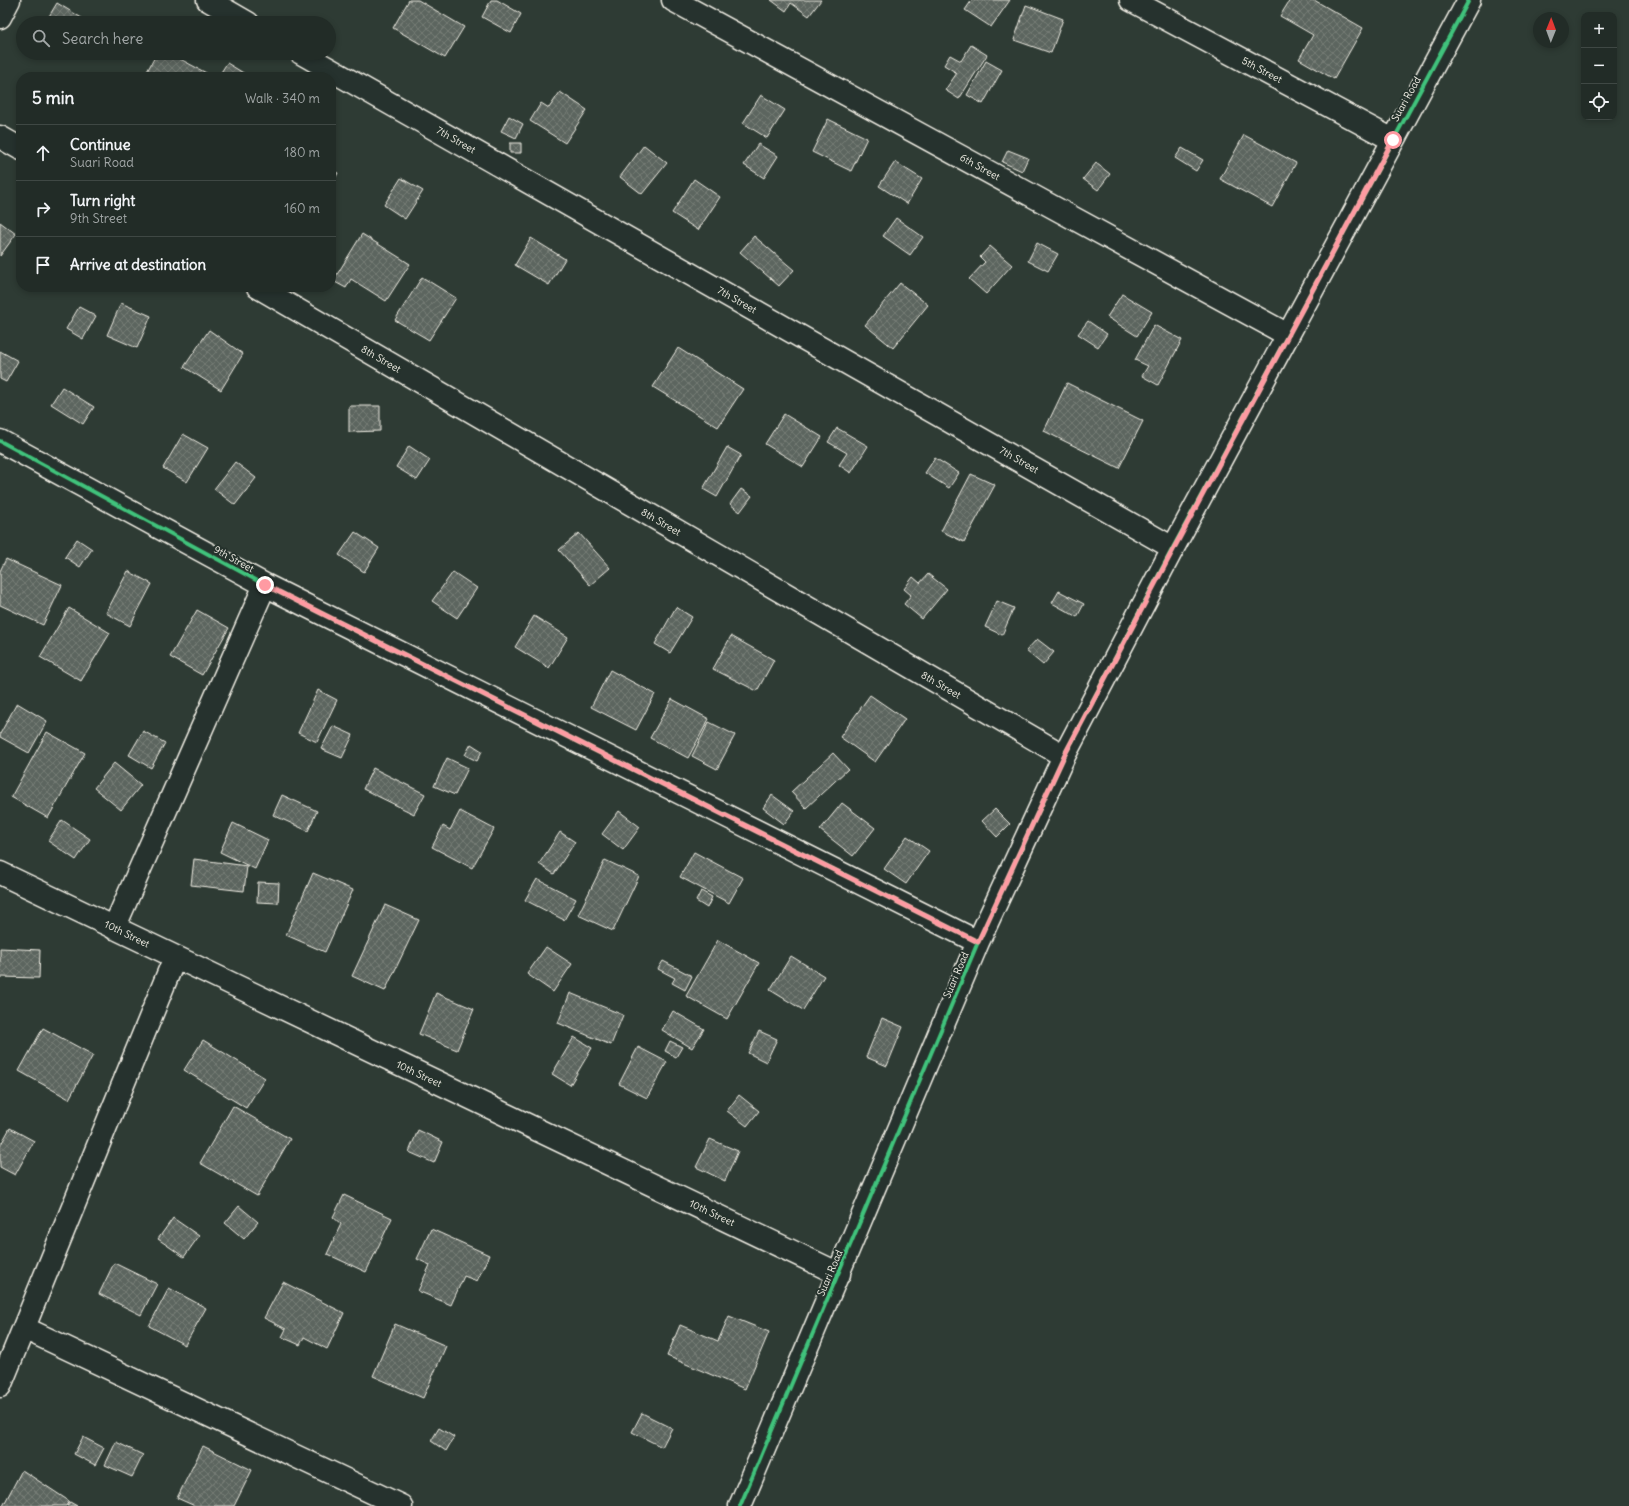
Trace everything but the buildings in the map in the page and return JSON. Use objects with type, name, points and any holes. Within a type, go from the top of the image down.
[{"type":"street","points":[[0,17],[9,0]]},
{"type":"street","points":[[208,0],[236,16]]},
{"type":"street","name":"6th Street","points":[[673,0],[1288,335]]},
{"type":"street","name":"5th Street","points":[[1131,0],[1393,140]]},
{"type":"street","name":"Suari Road","points":[[740,1506],[978,942],[1064,756],[1288,335],[1469,0]]},
{"type":"street","name":"7th Street","points":[[313,60],[335,72]]},
{"type":"street","name":"7th Street","points":[[336,73],[1174,548]]},
{"type":"street","points":[[0,137],[16,146]]},
{"type":"street","name":"8th Street","points":[[267,292],[1064,756]]},
{"type":"street","name":"9th Street","points":[[0,441],[265,585],[978,942]]},
{"type":"street","points":[[114,928],[265,585]]},
{"type":"street","name":"10th Street","points":[[0,873],[839,1274]]},
{"type":"street","points":[[0,1386],[175,957]]},
{"type":"street","points":[[24,1328],[401,1506]]},
{"type":"cycle path","points":[[740,1506],[978,942],[1064,756],[1173,548],[1469,0]]},
{"type":"cycle path","points":[[0,441],[265,585],[978,942]]},
{"type":"route","points":[[265,585],[978,942],[1064,756],[1393,140]]}]
